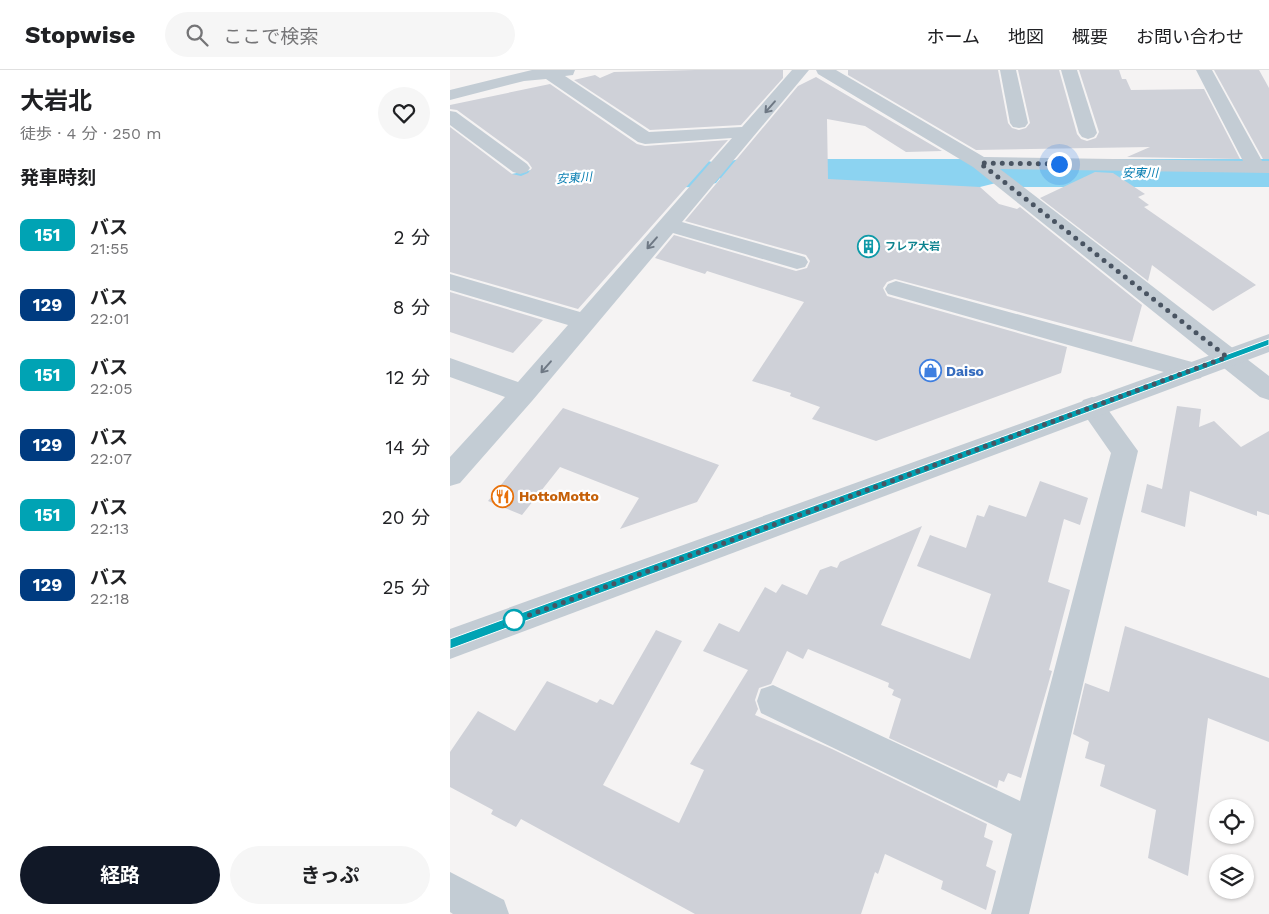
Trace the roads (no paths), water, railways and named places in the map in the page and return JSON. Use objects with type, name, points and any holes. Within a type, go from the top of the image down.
[{"type":"street","points":[[489,70],[504,81]]},
{"type":"street","points":[[450,95],[504,81],[576,70]]},
{"type":"street","points":[[450,475],[523,394],[802,70]]},
{"type":"street","points":[[824,70],[980,163],[1269,390]]},
{"type":"street","points":[[1008,70],[1019,123]]},
{"type":"street","points":[[1068,70],[1088,133]]},
{"type":"street","points":[[1204,70],[1262,167]]},
{"type":"street","points":[[549,73],[646,138],[748,132]]},
{"type":"street","points":[[450,116],[520,168]]},
{"type":"street","points":[[980,163],[1262,167]]},
{"type":"street","points":[[668,225],[797,262]]},
{"type":"street","points":[[450,282],[585,322]]},
{"type":"street","points":[[896,289],[1192,370]]},
{"type":"street","points":[[450,644],[1269,342]]},
{"type":"street","points":[[450,367],[523,394]]},
{"type":"street","points":[[1010,914],[1126,451],[1092,407]]},
{"type":"street","points":[[773,701],[1032,825]]},
{"type":"street","points":[[450,891],[490,914]]},
{"type":"waterway","name":"安東川","points":[[450,205],[506,189],[562,178],[614,174],[700,173]]},
{"type":"waterway","name":"安東川","points":[[739,173],[980,173]]},
{"type":"waterway","name":"安東川","points":[[1011,173],[1269,173]]},
{"type":"place","name":"フレア大岩","points":[[869,246]]},
{"type":"place","name":"Daiso","points":[[930,371]]},
{"type":"place","name":"HottoMotto","points":[[503,496]]}]
